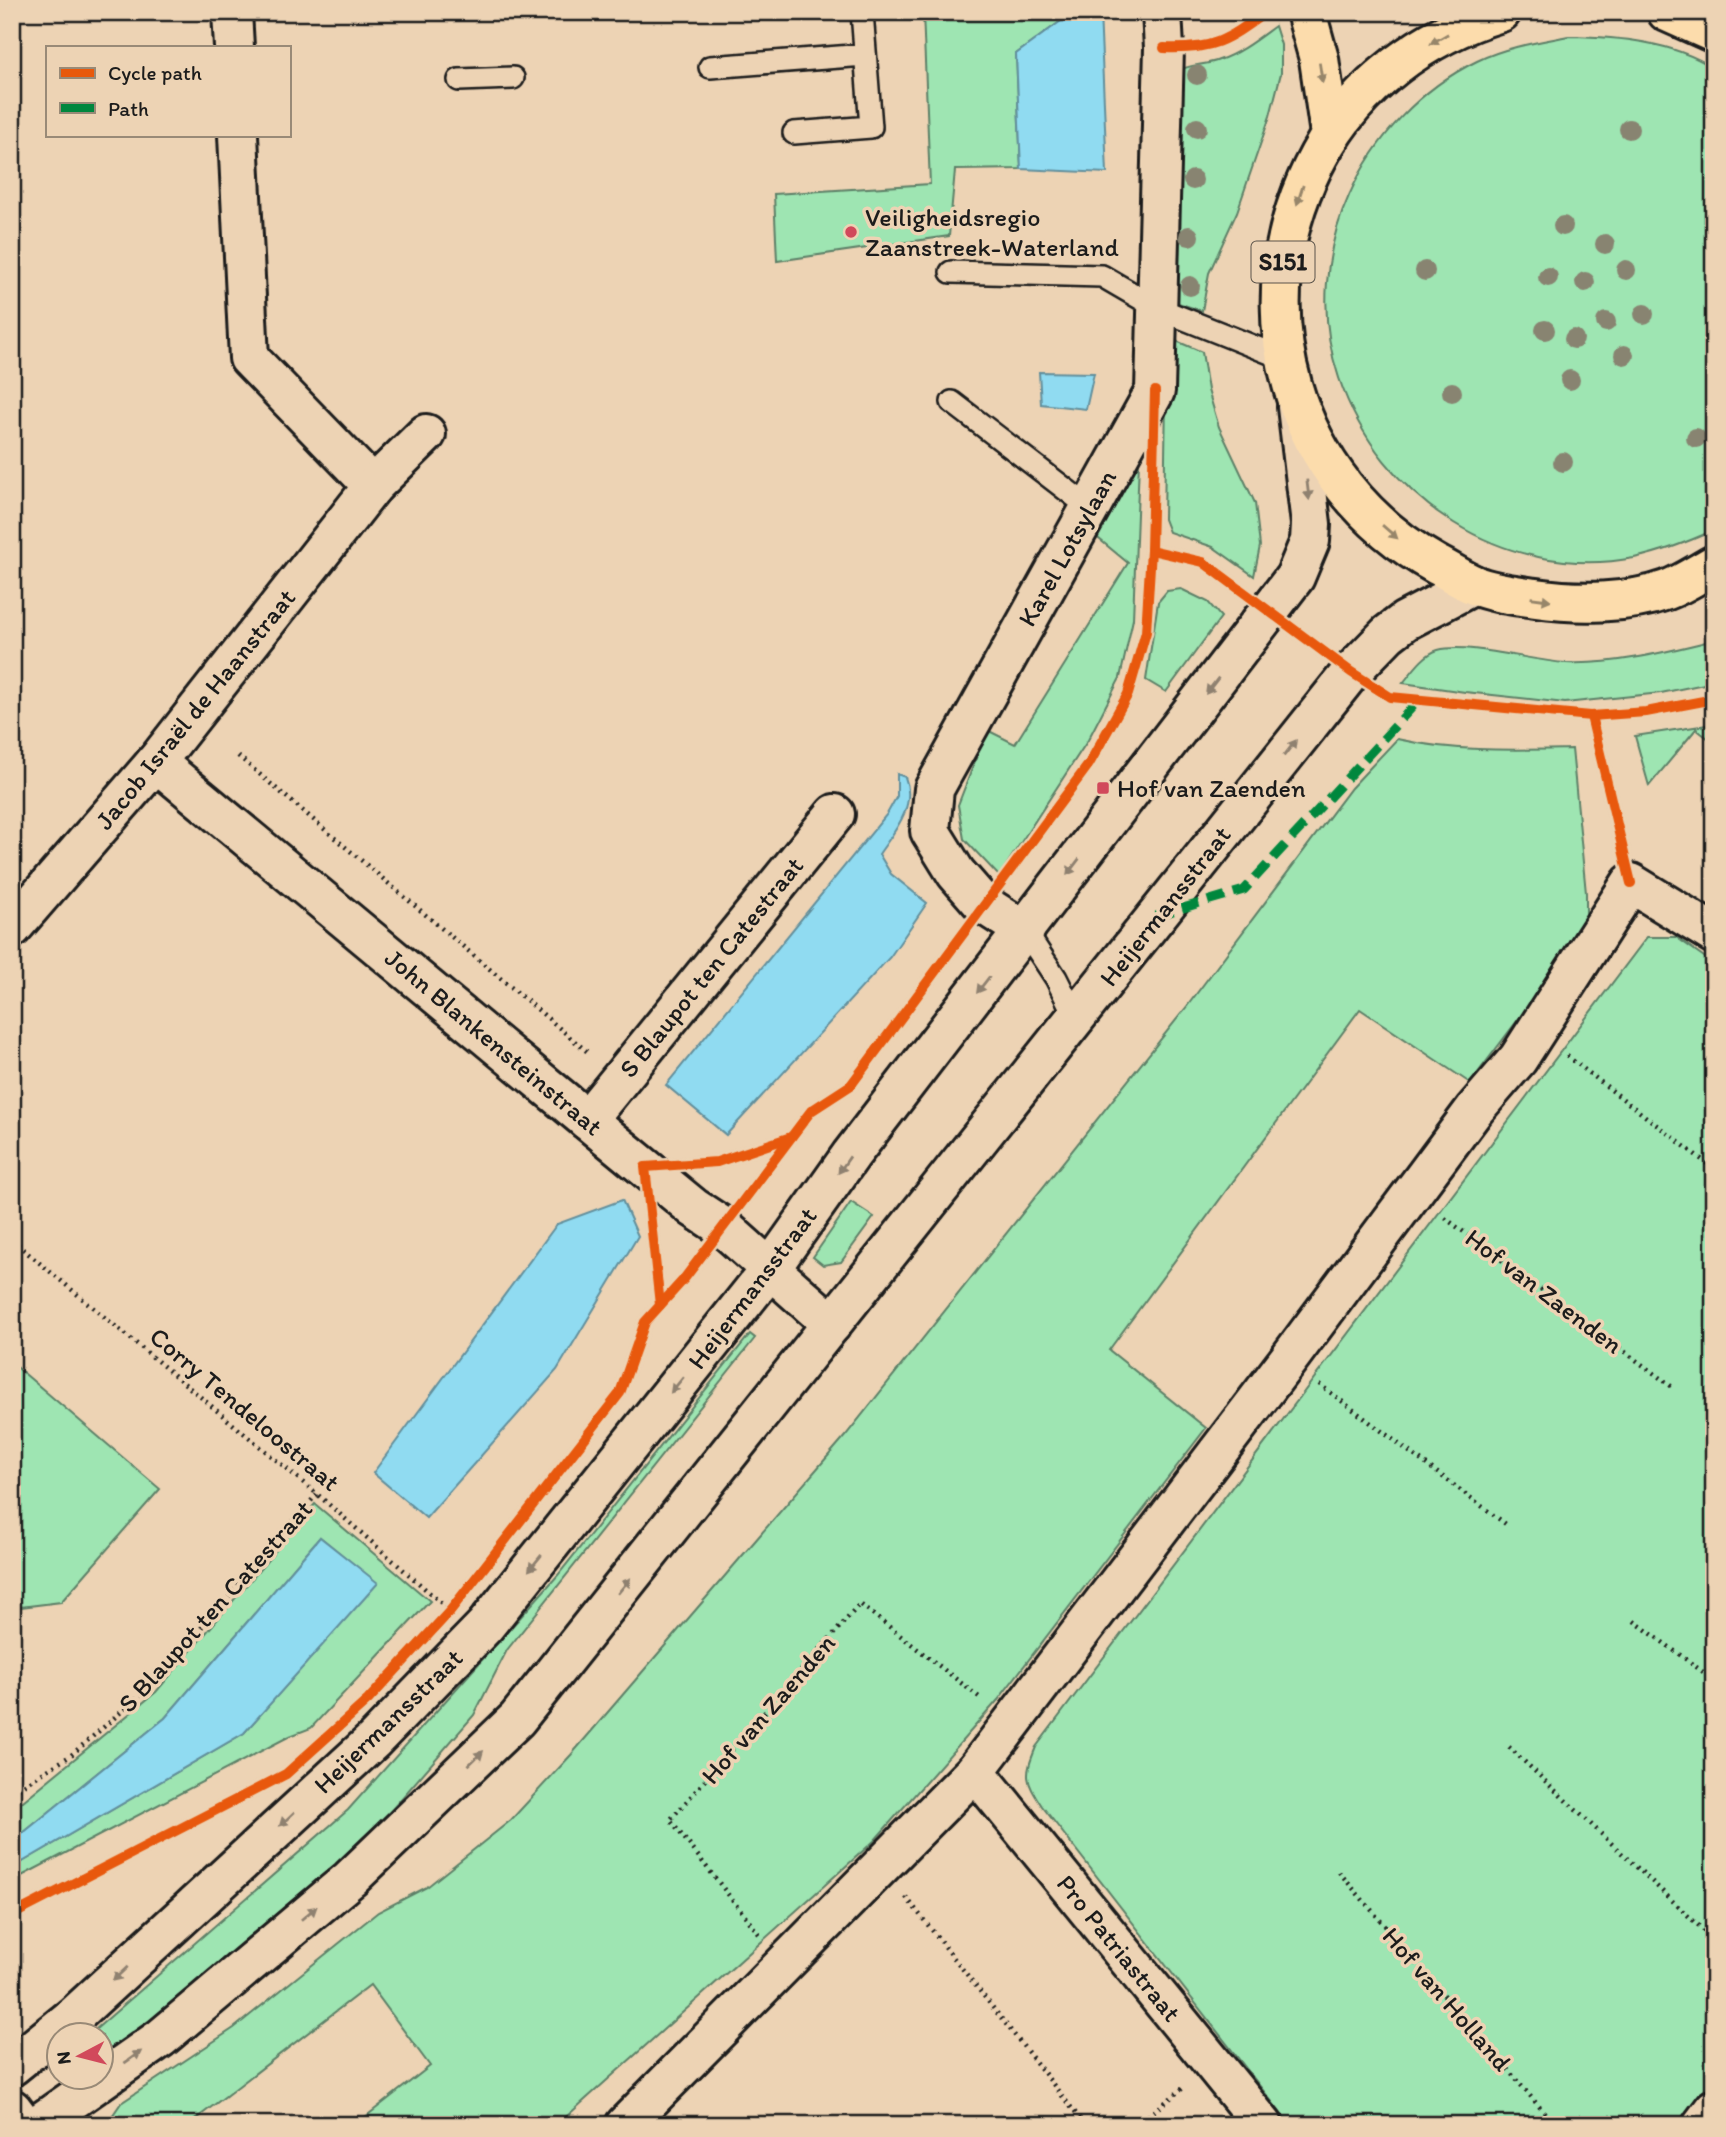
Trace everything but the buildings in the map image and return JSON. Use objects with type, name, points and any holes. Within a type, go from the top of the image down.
[{"type":"main road","points":[[1306,12],[1319,60],[1330,134]]},
{"type":"main road","name":"S151","points":[[1501,12],[1468,22],[1391,67],[1360,95],[1330,134],[1302,186],[1285,242],[1279,301],[1285,359],[1296,398],[1323,457],[1361,508],[1410,550],[1474,585],[1565,603],[1617,600],[1667,590],[1714,589]]},
{"type":"main road","points":[[1667,12],[1714,33]]},
{"type":"main road","name":"S151","points":[[1667,590],[1714,565]]},
{"type":"street","points":[[232,12],[234,46]]},
{"type":"street","name":"Karel Lotsylaan","points":[[1025,931],[983,904],[956,873],[930,831],[934,789],[1155,391],[1164,48],[1161,12]]},
{"type":"street","points":[[237,136],[249,358],[373,486]]},
{"type":"street","name":"Heijermansstraat","points":[[12,2066],[74,2016],[374,1740],[485,1626],[771,1268],[851,1155],[1295,576],[1310,541],[1311,524],[1296,398]]},
{"type":"street","name":"Jacob Israël de Haanstraat","points":[[12,928],[156,762],[373,486],[426,434]]},
{"type":"street","name":"Heijermansstraat","points":[[37,2125],[161,2038],[329,1897],[517,1719],[1351,671],[1405,621],[1474,585]]},
{"type":"street","name":"John Blankensteinstraat","points":[[156,762],[694,1208],[723,1227],[832,1324]]},
{"type":"street","name":"S Blaupot ten Catestraat","points":[[587,1120],[835,814]]},
{"type":"street","points":[[625,2125],[975,1771],[1475,1109],[1518,1059],[1631,883],[1714,934]]},
{"type":"street","name":"Pro Patriastraat","points":[[975,1771],[1263,2125]]},
{"type":"street","points":[[12,2109],[23,2125]]},
{"type":"street","points":[[1702,2125],[1714,2109]]},
{"type":"lane","points":[[794,133],[871,127],[862,12]]},
{"type":"lane","points":[[709,67],[865,55]]},
{"type":"lane","points":[[459,80],[513,78]]},
{"type":"lane","points":[[951,272],[1102,276],[1157,309],[1285,359]]},
{"type":"lane","points":[[952,401],[1090,508]]},
{"type":"lane","name":"Karel Lotsylaan","points":[[1025,931],[1056,978],[1076,1018]]},
{"type":"path","points":[[238,756],[620,1079]]},
{"type":"path","points":[[1536,1032],[1714,1169]]},
{"type":"path","points":[[1288,1360],[1507,1525]]},
{"type":"path","points":[[441,1620],[459,1600]]},
{"type":"path","points":[[1634,1621],[1714,1680]]},
{"type":"path","points":[[1509,1747],[1714,1940]]},
{"type":"path","points":[[882,1866],[1085,2125]]},
{"type":"path","points":[[1137,2125],[1213,2063]]},
{"type":"green space","points":[[923,12],[1062,12],[1061,21],[1016,54],[1021,169],[955,170],[949,236],[777,261],[774,194],[930,184]]},
{"type":"green space","points":[[1275,26],[1281,45],[1281,73],[1270,116],[1237,212],[1209,273],[1202,311],[1169,300],[1176,72],[1227,57]]},
{"type":"green space","points":[[1569,36],[1644,42],[1680,52],[1714,68],[1714,530],[1644,556],[1586,562],[1539,557],[1495,544],[1454,523],[1416,495],[1384,461],[1358,422],[1339,378],[1328,331],[1327,284],[1334,238],[1350,194],[1372,153],[1401,117],[1437,86],[1477,61],[1511,49]]},
{"type":"green space","points":[[1167,337],[1202,352],[1208,390],[1219,427],[1255,503],[1260,546],[1254,576],[1213,547],[1169,532],[1164,519]]},
{"type":"green space","points":[[1139,461],[1133,619],[1120,678],[1088,740],[999,876],[964,839],[958,805],[987,730],[1015,744],[1128,563],[1093,534]]},
{"type":"green space","points":[[1181,589],[1208,602],[1221,617],[1166,692],[1146,680],[1158,602],[1167,591]]},
{"type":"green space","points":[[1714,640],[1714,682],[1661,693],[1565,703],[1403,683],[1423,659],[1438,650],[1451,648],[1551,662],[1585,663],[1640,657]]},
{"type":"green space","points":[[1714,724],[1714,743],[1696,729],[1649,786],[1635,736]]},
{"type":"green space","points":[[1397,739],[1462,748],[1572,749],[1586,893],[1586,930],[1470,1083],[1360,1009],[1109,1350],[1206,1428],[998,1700],[874,1841],[557,2125],[355,2125],[430,2066],[370,1985],[188,2125],[106,2125],[121,2103],[234,2028],[378,1912],[427,1887],[511,1820],[571,1755],[846,1435],[1188,1005],[1351,788]]},
{"type":"green space","points":[[1647,937],[1676,937],[1714,964],[1714,2090],[1678,2125],[1290,2125],[1042,1806],[1029,1784],[1029,1765],[1036,1747]]},
{"type":"green space","points":[[851,1202],[874,1217],[841,1262],[823,1265],[813,1257]]},
{"type":"green space","points":[[750,1334],[755,1338],[507,1650],[474,1715],[367,1838],[116,2049],[116,2022],[104,2022],[348,1810],[558,1575]]},
{"type":"green space","points":[[12,1363],[160,1489],[61,1602],[12,1608]]},
{"type":"green space","points":[[315,1504],[430,1601],[311,1728],[290,1736],[12,1881],[12,1868],[244,1733],[377,1583],[320,1537],[165,1718],[12,1842],[12,1810],[156,1692]]},
{"type":"water","points":[[1062,12],[1100,12],[1107,173],[1021,169],[1016,54],[1061,21]]},
{"type":"water","points":[[1039,372],[1094,373],[1086,409],[1041,404]]},
{"type":"water","points":[[897,774],[905,777],[908,788],[906,808],[897,828],[879,854],[891,874],[927,903],[890,957],[726,1135],[666,1085],[887,814],[897,796]]},
{"type":"water","points":[[622,1200],[638,1236],[557,1370],[426,1518],[373,1473],[557,1224]]},
{"type":"water","points":[[320,1537],[378,1583],[244,1733],[12,1868],[12,1842],[165,1718]]},
{"type":"marked path","points":[[1156,916],[1244,890],[1418,701]]},
{"type":"cycle path","points":[[1164,48],[1208,45],[1241,30],[1266,12]]},
{"type":"cycle path","points":[[12,1915],[286,1774],[368,1700],[450,1611],[620,1393],[645,1322],[684,1279],[811,1111],[851,1085],[1089,764],[1128,694],[1146,632],[1155,391]]},
{"type":"cycle path","points":[[1151,550],[1203,562],[1351,672],[1390,697],[1591,716],[1646,712],[1714,699]]},
{"type":"cycle path","points":[[1591,716],[1631,883]]},
{"type":"cycle path","points":[[660,1305],[645,1167],[717,1162],[791,1137]]},
{"type":"place","name":"Veiligheidsregio Zaanstreek-Waterland","points":[[851,232]]},
{"type":"place","name":"Hof van Zaenden","points":[[1103,788]]}]
